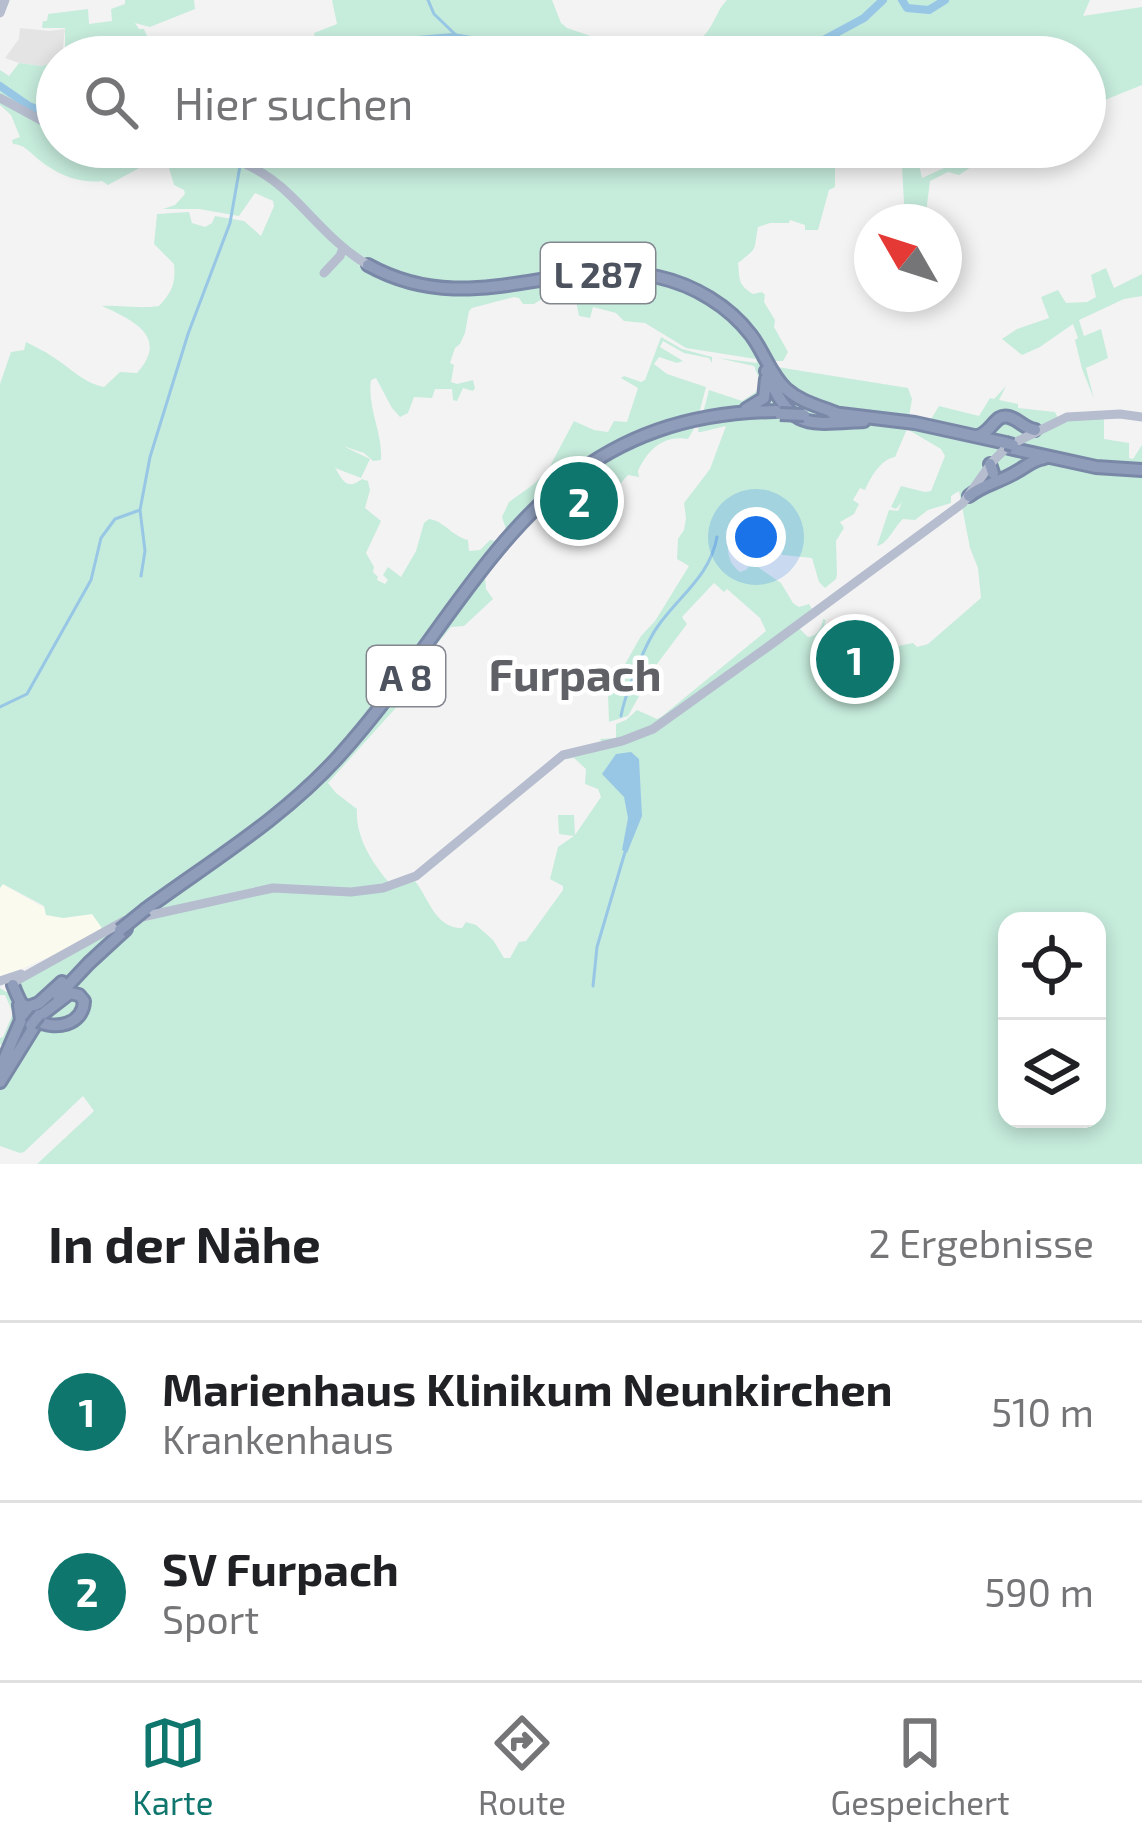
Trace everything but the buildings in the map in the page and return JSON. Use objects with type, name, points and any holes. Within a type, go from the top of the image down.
[{"type":"highway","name":"L 287","points":[[368,266],[418,286],[459,290],[598,274],[647,275],[693,288],[737,322]]},
{"type":"highway","points":[[737,322],[782,403],[801,419],[827,424],[876,421]]},
{"type":"highway","points":[[737,322],[786,389],[836,413]]},
{"type":"highway","points":[[738,412],[765,396],[760,359]]},
{"type":"highway","name":"A 8","points":[[0,1076],[80,967],[307,792],[374,720],[505,541],[552,491],[607,452],[666,426],[738,412],[892,419],[970,437]]},
{"type":"highway","name":"A 8","points":[[505,541],[577,476],[635,442],[701,421],[778,412]]},
{"type":"highway","name":"A 8","points":[[800,413],[970,437],[1018,438],[1076,460],[1134,468]]},
{"type":"highway","points":[[970,437],[987,433],[1001,417],[1010,418],[1022,465],[1005,476],[990,472]]},
{"type":"highway","name":"A 8","points":[[1018,438],[1047,458],[1134,468]]},
{"type":"highway","points":[[990,472],[1016,473],[1036,459],[1047,458]]},
{"type":"highway","points":[[969,496],[990,472]]},
{"type":"highway","name":"A 8","points":[[33,1026],[124,929]]},
{"type":"highway","points":[[8,986],[29,1006],[39,1003],[80,967]]},
{"type":"highway","points":[[8,986],[37,1020],[57,1025],[77,1018],[85,1009],[84,1001],[70,993],[33,1026]]},
{"type":"highway","points":[[0,1076],[22,1016],[8,986]]},
{"type":"main road","points":[[0,13],[5,0]]},
{"type":"main road","points":[[0,97],[36,118]]},
{"type":"main road","name":"L 287","points":[[253,168],[286,190],[331,238],[332,264],[356,258],[368,266]]},
{"type":"main road","points":[[315,209],[320,227]]},
{"type":"main road","points":[[990,472],[1002,451],[1018,438],[1072,416],[1142,417]]},
{"type":"main road","points":[[8,986],[124,921],[273,888],[351,892],[383,888],[423,872],[564,754],[652,729],[969,496]]},
{"type":"main road","points":[[8,986],[51,961]]},
{"type":"shaded area","points":[[20,28],[65,29],[64,36],[36,36],[36,65],[5,58],[19,39]]},
{"type":"shaded area","points":[[830,618],[844,638],[863,627],[870,637],[881,631],[888,646],[885,668],[871,678],[825,688],[819,672],[824,653],[817,647]]},
{"type":"shaded area","points":[[2,884],[46,909],[71,917],[93,914],[103,928],[0,978]]},
{"type":"green space","points":[[125,0],[194,0],[195,9],[150,27],[135,23],[147,36],[65,36],[65,28],[42,28],[48,14],[88,9],[89,24],[112,21],[111,9]]},
{"type":"green space","points":[[332,0],[552,0],[561,23],[591,36],[314,36],[337,24]]},
{"type":"green space","points":[[727,0],[1090,0],[1083,16],[1142,7],[1142,85],[1106,100],[1106,36],[704,36]]},
{"type":"green space","points":[[19,63],[36,65],[36,156],[13,144],[20,137],[11,115],[0,105],[0,70],[9,76]]},
{"type":"green space","points":[[51,168],[139,168],[108,185]]},
{"type":"green space","points":[[169,168],[835,168],[835,187],[829,190],[818,230],[805,230],[805,225],[790,220],[758,227],[754,248],[738,263],[744,287],[765,295],[774,327],[788,352],[783,361],[770,361],[771,366],[908,388],[912,399],[909,417],[913,419],[931,419],[939,406],[979,416],[990,398],[1006,386],[999,400],[1018,404],[1018,408],[1055,412],[1060,422],[1104,417],[1104,439],[1129,443],[1129,458],[1142,445],[1142,1164],[37,1164],[94,1111],[83,1096],[24,1152],[0,1146],[0,1062],[5,1047],[0,1038],[13,1013],[0,988],[6,992],[14,988],[16,981],[104,931],[92,914],[46,915],[44,906],[3,884],[0,888],[0,384],[11,352],[24,350],[26,342],[104,387],[120,372],[137,373],[150,349],[148,339],[135,324],[102,306],[159,306],[170,292],[174,264],[154,244],[157,214],[189,212],[192,223],[205,227],[215,216],[244,221],[261,236],[274,206],[255,193],[239,216],[163,209],[175,205],[184,190],[174,185]],"holes":[[[575,296],[579,316],[590,318],[593,307],[616,313],[624,321],[645,323],[686,348],[756,359],[757,363],[718,358],[754,366],[759,390],[742,401],[709,390],[699,414],[706,387],[667,374],[654,364],[659,357],[683,361],[660,347],[663,341],[712,363],[712,357],[682,349],[661,337],[645,380],[621,378],[638,388],[627,422],[614,421],[608,432],[574,421],[549,468],[509,502],[502,517],[506,529],[496,541],[469,551],[468,540],[429,519],[401,577],[388,567],[385,584],[377,580],[366,553],[381,521],[365,508],[368,481],[349,484],[335,468],[361,478],[370,459],[343,446],[364,453],[373,461],[381,460],[371,380],[376,378],[400,417],[408,413],[414,397],[432,398],[435,389],[452,389],[457,401],[463,388],[475,388],[473,380],[451,382],[454,365],[450,363],[472,308],[514,297],[523,304],[534,304]],[[699,425],[698,432],[726,426],[710,469],[684,503],[686,518],[677,559],[689,566],[608,694],[609,722],[628,716],[657,664],[687,624],[682,617],[714,583],[760,618],[766,631],[661,717],[637,710],[626,720],[616,724],[616,738],[600,739],[610,741],[566,759],[574,758],[586,769],[585,784],[598,789],[601,797],[575,835],[574,815],[558,815],[559,834],[574,836],[558,847],[550,879],[563,890],[526,941],[519,942],[510,958],[504,958],[476,925],[466,922],[462,928],[445,923],[414,880],[393,887],[367,851],[357,809],[328,783],[411,691],[421,665],[451,627],[464,626],[493,599],[485,577],[526,526],[584,479],[600,496],[596,506],[581,524],[560,519],[554,523],[584,531],[628,475],[639,477],[652,450],[671,439],[688,439]],[[907,429],[945,456],[931,491],[901,486],[891,507],[896,509],[902,502],[898,511],[889,510],[877,546],[903,519],[915,520],[951,503],[951,496],[959,491],[981,598],[928,644],[888,648],[885,668],[871,678],[825,688],[820,672],[824,653],[817,647],[826,620],[808,637],[795,624],[812,609],[809,604],[799,607],[793,603],[781,583],[752,563],[740,572],[735,567],[728,550],[735,524],[783,555],[812,558],[825,588],[836,579],[836,541],[844,528],[840,522],[854,514],[859,504],[853,500],[860,488],[865,490],[881,465],[895,457]]]},
{"type":"green space","points":[[902,168],[920,168],[922,178],[944,168],[970,168],[959,175],[948,172],[930,181],[927,204],[904,204]]},
{"type":"green space","points":[[1106,268],[1114,288],[1142,274],[1142,296],[1124,299],[1079,320],[1084,336],[1101,329],[1108,358],[1086,368],[1094,399],[1073,324],[1022,355],[1002,339],[1049,318],[1041,297],[1058,290],[1066,303],[1096,297],[1091,275]]},
{"type":"water","points":[[631,752],[639,759],[642,816],[627,853],[622,850],[628,818],[624,797],[602,774],[616,754]]},
{"type":"waterway","points":[[428,0],[434,14],[457,36]]},
{"type":"waterway","points":[[831,36],[864,18],[883,0]]},
{"type":"waterway","points":[[902,0],[907,8],[929,10],[945,0]]},
{"type":"waterway","points":[[0,86],[36,109]]},
{"type":"waterway","points":[[141,576],[145,551],[140,510],[150,457],[188,334],[230,223],[240,168]]},
{"type":"waterway","points":[[0,707],[27,694],[91,580],[101,538],[115,519],[140,510]]},
{"type":"waterway","points":[[621,716],[653,634],[701,574],[717,537]]},
{"type":"waterway","points":[[593,986],[597,947],[625,852]]},
{"type":"place","name":"SV Furpach","points":[[579,501]]},
{"type":"place","name":"Marienhaus Klinikum Neunkirchen","points":[[855,659]]},
{"type":"district","name":"Furpach","points":[[575,673]]}]
